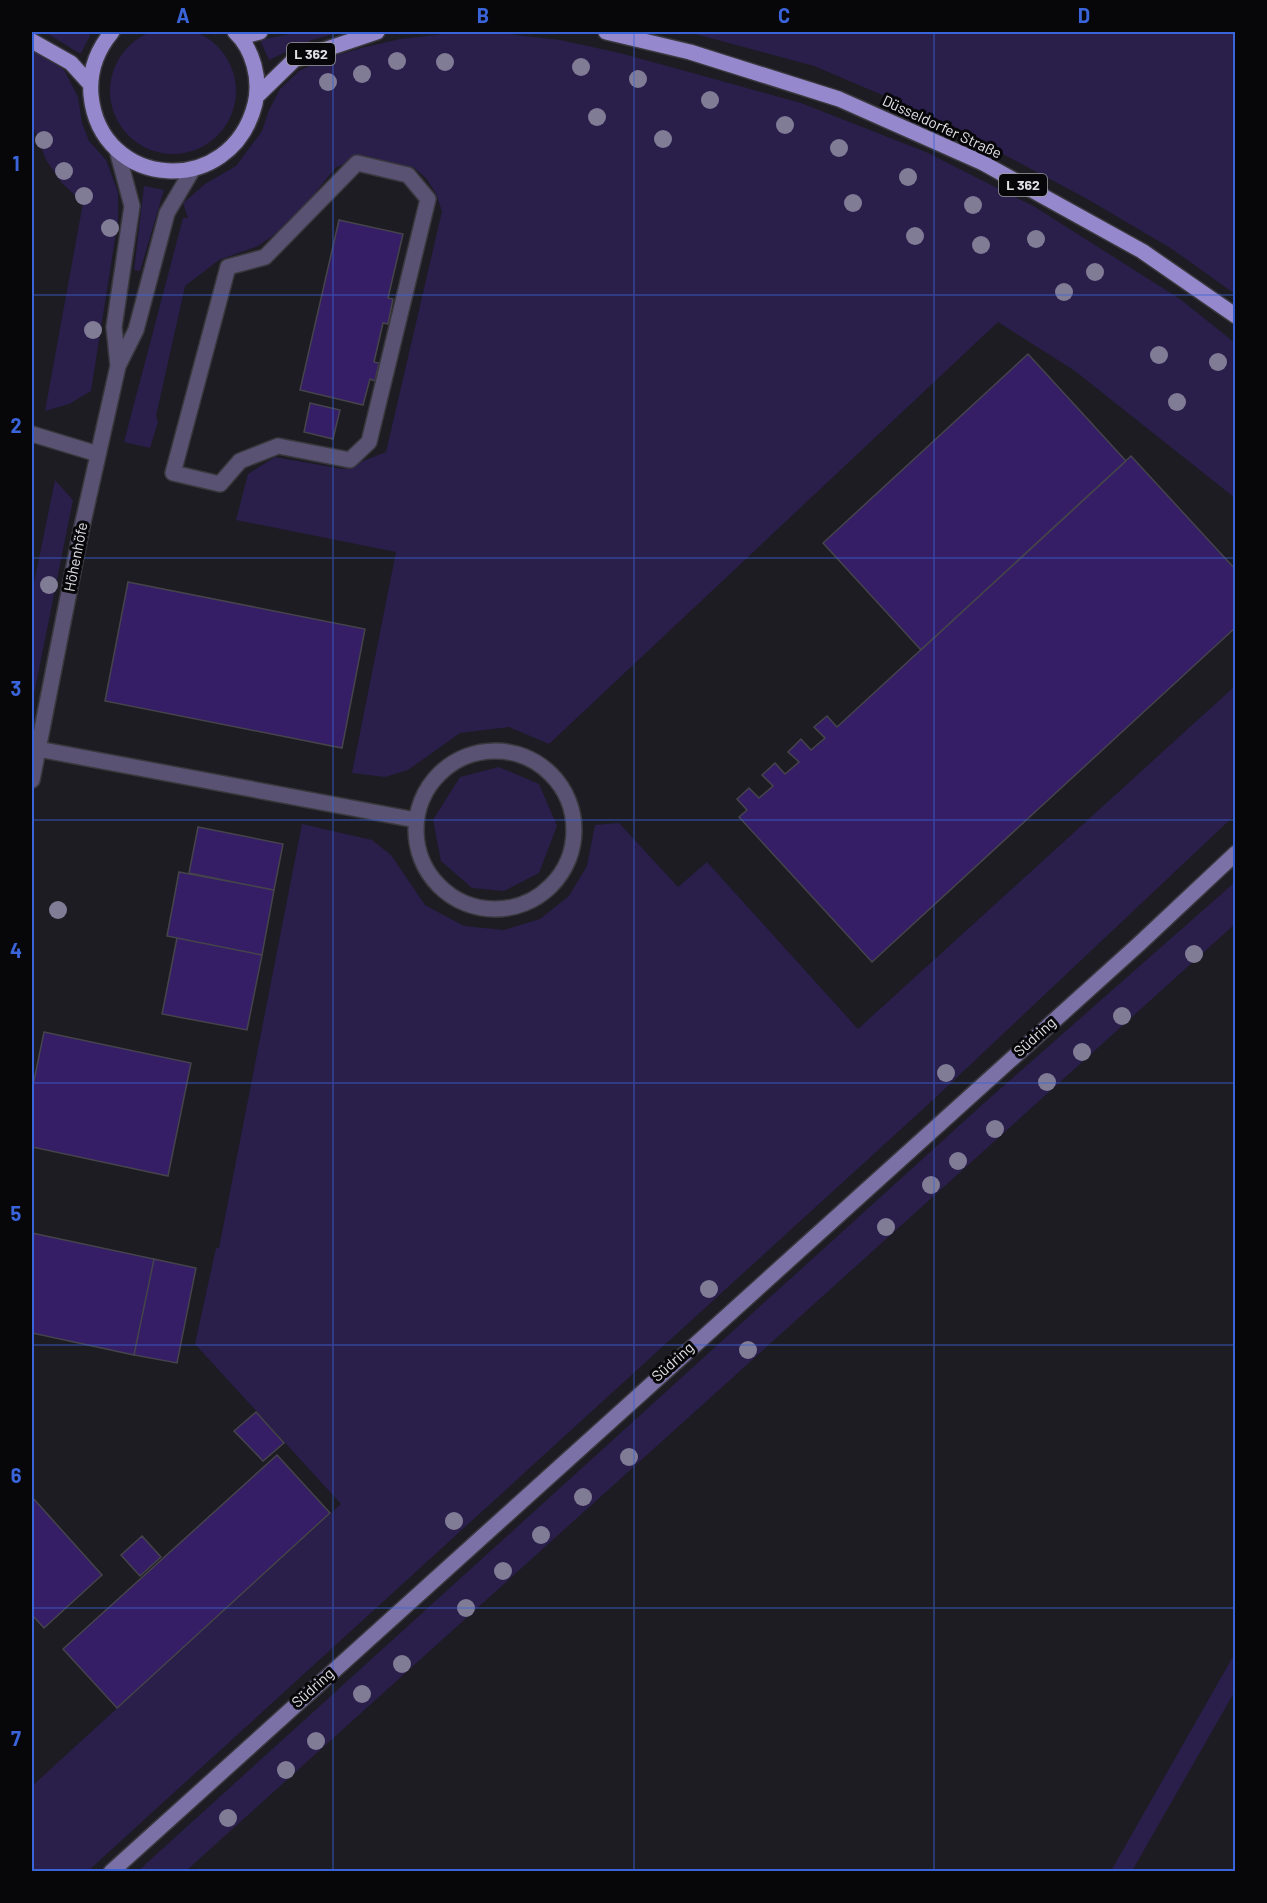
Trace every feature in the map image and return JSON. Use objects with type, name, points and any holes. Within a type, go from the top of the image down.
[{"type":"main road","points":[[112,32],[103,42],[94,62],[90,84],[92,108],[102,131],[117,150],[140,164],[166,171],[193,169],[217,159],[237,143],[251,121],[257,96],[256,75],[251,55],[238,34],[260,32]]},
{"type":"main road","name":"L 362","points":[[257,96],[294,60],[377,32]]},
{"type":"main road","name":"Düsseldorfer Straße","points":[[606,32],[690,52],[838,99],[983,163],[1142,251],[1236,316]]},
{"type":"main road","points":[[32,41],[71,63],[90,84]]},
{"type":"main road","name":"Südring","points":[[111,1872],[1139,944],[1236,853]]},
{"type":"street","name":"Höhenhöfe","points":[[117,150],[132,206],[114,327],[118,366]]},
{"type":"street","points":[[357,163],[408,176],[428,198],[369,442],[350,459],[278,446],[240,461],[220,484],[173,473],[228,267],[265,257],[357,163]]},
{"type":"street","name":"Höhenhöfe","points":[[32,780],[118,366],[136,330],[166,213],[193,169]]},
{"type":"street","points":[[32,434],[98,454]]},
{"type":"street","points":[[38,749],[416,820]]},
{"type":"street","points":[[487,750],[513,752],[538,763],[558,781],[570,803],[574,829],[571,855],[559,878],[540,896],[516,906],[490,909],[465,903],[443,890],[426,870],[417,846],[416,820],[424,795],[439,773],[461,758],[487,750]]},
{"type":"shaded area","points":[[173,28],[197,33],[218,46],[231,67],[236,91],[231,115],[218,136],[197,149],[173,154],[149,149],[128,136],[115,115],[110,91],[115,67],[128,46],[149,33]]},
{"type":"shaded area","points":[[45,32],[78,32],[90,36],[79,53]]},
{"type":"shaded area","points":[[300,32],[339,32],[312,40],[269,60],[260,40]]},
{"type":"shaded area","points":[[688,32],[1235,32],[1235,294],[1172,249],[1089,200],[901,103],[814,66]]},
{"type":"shaded area","points":[[500,33],[560,40],[620,53],[801,103],[926,152],[1035,207],[1180,299],[1235,343],[1235,498],[1075,371],[998,322],[549,744],[509,727],[460,733],[408,770],[385,777],[352,773],[396,552],[236,520],[248,474],[275,457],[343,469],[386,452],[442,211],[436,194],[426,178],[413,167],[364,159],[336,167],[291,223],[258,246],[219,260],[185,286],[156,416],[158,422],[150,448],[124,442],[183,218],[188,218],[183,203],[205,184],[236,166],[262,131],[269,110],[280,89],[299,71],[327,58],[365,47],[400,39],[444,34]]},
{"type":"shaded area","points":[[32,48],[64,70],[78,97],[82,123],[89,141],[106,160],[118,192],[118,220],[91,391],[69,404],[45,411],[83,203],[62,183],[46,160],[32,124]]},
{"type":"shaded area","points":[[144,186],[164,190],[140,271],[134,270]]},
{"type":"shaded area","points":[[55,480],[73,500],[32,704],[32,593]]},
{"type":"shaded area","points":[[1235,686],[1235,815],[934,1099],[88,1871],[32,1871],[32,1786],[341,1504],[195,1344],[216,1248],[219,1248],[302,824],[372,840],[391,855],[425,905],[464,926],[504,930],[540,919],[569,896],[587,866],[595,825],[619,823],[678,887],[707,862],[858,1029]]},
{"type":"shaded area","points":[[499,767],[539,784],[557,826],[539,873],[504,891],[472,888],[441,861],[433,820],[460,777]]},
{"type":"shaded area","points":[[1235,882],[1235,924],[186,1871],[138,1871],[983,1104]]},
{"type":"shaded area","points":[[1235,1653],[1235,1691],[1132,1871],[1111,1871]]},
{"type":"building","points":[[339,220],[403,234],[388,298],[393,299],[388,324],[383,323],[374,362],[379,363],[375,381],[370,379],[363,405],[300,390]]},
{"type":"building","points":[[1028,354],[1126,461],[921,650],[823,543]]},
{"type":"building","points":[[310,403],[340,410],[333,439],[304,432]]},
{"type":"building","points":[[1131,456],[1236,570],[1236,627],[872,962],[739,817],[747,810],[737,799],[749,788],[759,798],[773,786],[762,775],[775,763],[785,774],[799,762],[788,752],[801,739],[811,750],[825,738],[814,727],[827,716],[837,727]]},
{"type":"building","points":[[128,582],[365,629],[342,748],[105,701]]},
{"type":"building","points":[[198,827],[283,844],[274,890],[189,873]]},
{"type":"building","points":[[179,872],[274,890],[262,955],[167,936]]},
{"type":"building","points":[[177,938],[262,955],[247,1030],[162,1014]]},
{"type":"building","points":[[44,1032],[191,1063],[168,1176],[32,1147],[32,1090]]},
{"type":"building","points":[[32,1233],[154,1259],[134,1355],[32,1333]]},
{"type":"building","points":[[154,1259],[196,1268],[177,1363],[134,1355]]},
{"type":"building","points":[[256,1412],[284,1443],[263,1461],[234,1431]]},
{"type":"building","points":[[277,1455],[330,1513],[117,1708],[63,1649]]},
{"type":"building","points":[[32,1497],[102,1575],[44,1628],[32,1615]]},
{"type":"building","points":[[142,1536],[161,1557],[140,1576],[121,1555]]}]
